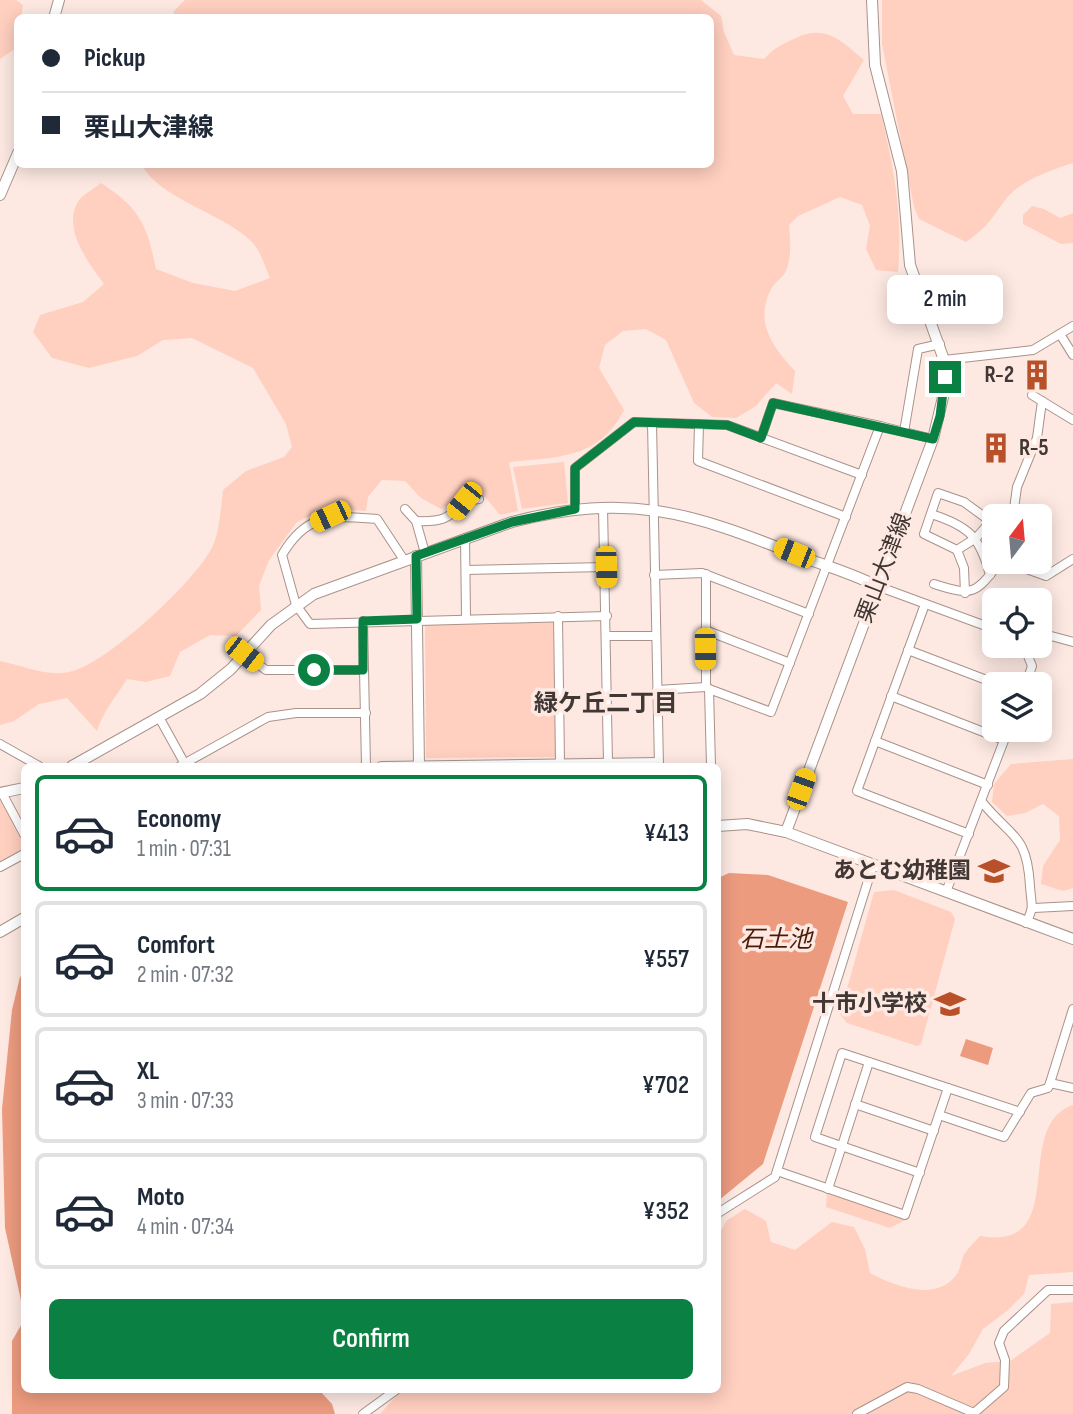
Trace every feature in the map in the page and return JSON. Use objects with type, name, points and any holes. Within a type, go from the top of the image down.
[{"type":"main road","name":"栗山大津線","points":[[786,832],[933,439],[944,393],[944,360],[940,344],[909,265],[902,170],[875,65],[872,0]]},
{"type":"main road","points":[[0,195],[14,162]]},
{"type":"main road","points":[[78,763],[160,719],[215,683],[271,625],[314,594],[512,522],[575,509],[603,507],[653,510],[716,522],[877,586]]},
{"type":"main road","points":[[419,763],[417,619],[420,554]]},
{"type":"main road","points":[[1,793],[21,789]]},
{"type":"main road","points":[[721,826],[747,824],[786,832],[1073,939]]},
{"type":"main road","points":[[0,932],[21,920]]},
{"type":"street","points":[[944,360],[1033,350],[1073,326]]},
{"type":"street","points":[[1060,334],[1073,355]]},
{"type":"street","points":[[904,432],[918,349],[940,344]]},
{"type":"street","points":[[1032,395],[1073,419]]},
{"type":"street","points":[[1015,504],[1017,487],[1037,438],[1042,401]]},
{"type":"street","points":[[761,438],[773,403],[933,439]]},
{"type":"street","points":[[575,509],[575,468],[634,422],[727,425],[862,475]]},
{"type":"street","points":[[652,423],[658,763]]},
{"type":"street","points":[[699,424],[698,461],[846,517]]},
{"type":"street","points":[[657,690],[708,688],[771,712],[880,426]]},
{"type":"street","points":[[965,593],[964,568],[957,550],[924,534],[938,493],[964,502],[982,515]]},
{"type":"street","points":[[416,521],[441,521],[450,518],[464,501],[479,499]]},
{"type":"street","points":[[558,617],[560,763],[608,763],[603,507]]},
{"type":"street","points":[[405,509],[416,521],[420,554]]},
{"type":"street","points":[[931,514],[959,526],[976,538],[990,575],[978,590],[965,593],[934,584]]},
{"type":"street","points":[[404,560],[377,519],[330,516],[300,530],[282,555],[296,606],[310,624],[466,617],[607,617]]},
{"type":"street","points":[[957,550],[982,532]]},
{"type":"street","points":[[465,538],[466,617]]},
{"type":"street","points":[[1052,572],[1073,559]]},
{"type":"street","points":[[466,570],[606,567]]},
{"type":"street","points":[[654,575],[706,574],[809,614]]},
{"type":"street","points":[[706,574],[705,630],[711,763]]},
{"type":"street","points":[[877,586],[982,625]]},
{"type":"street","points":[[925,604],[857,791],[969,834]]},
{"type":"street","points":[[363,621],[366,763]]},
{"type":"street","points":[[705,630],[790,663]]},
{"type":"street","points":[[607,636],[655,636]]},
{"type":"street","points":[[1052,637],[1073,642]]},
{"type":"street","points":[[908,650],[982,678]]},
{"type":"street","points":[[244,654],[266,670],[363,670]]},
{"type":"street","points":[[891,696],[982,731]]},
{"type":"street","points":[[189,763],[268,717],[296,713],[366,713]]},
{"type":"street","points":[[160,719],[182,763]]},
{"type":"street","points":[[875,741],[988,785]]},
{"type":"street","points":[[946,892],[1003,742]]},
{"type":"street","points":[[0,744],[34,763]]},
{"type":"street","points":[[1,793],[21,829]]},
{"type":"street","points":[[982,802],[1023,844],[1028,860],[1034,908],[1026,923]]},
{"type":"street","points":[[0,867],[21,856]]},
{"type":"street","points":[[721,1211],[775,1177],[873,865]]},
{"type":"street","points":[[1034,908],[1073,906]]},
{"type":"street","points":[[939,1115],[1004,1137],[1031,1093],[1048,1088],[1073,1009]]},
{"type":"street","points":[[1063,1039],[1073,1042]]},
{"type":"street","points":[[920,1173],[815,1137],[842,1054],[1020,1112]]},
{"type":"street","points":[[828,1189],[869,1062]]},
{"type":"street","points":[[1050,1083],[1073,1088]]},
{"type":"street","points":[[776,1171],[905,1215],[948,1088]]},
{"type":"street","points":[[855,1104],[934,1131]]},
{"type":"street","points":[[857,1414],[907,1388],[918,1389],[974,1413],[1004,1387],[1005,1360],[999,1343],[1004,1331],[1048,1290],[1073,1290]]},
{"type":"street","points":[[363,1414],[392,1393]]},
{"type":"shaded area","points":[[0,0],[16,0],[23,5],[22,14],[14,14],[14,49],[0,59]]},
{"type":"shaded area","points":[[185,0],[701,0],[721,16],[724,32],[734,55],[764,59],[791,40],[807,34],[825,34],[864,60],[843,96],[853,114],[881,114],[896,192],[898,272],[876,270],[866,249],[870,226],[862,205],[840,197],[798,216],[789,225],[790,252],[787,268],[771,289],[764,313],[768,334],[795,371],[792,394],[776,383],[756,406],[736,418],[712,417],[694,403],[666,340],[646,329],[623,331],[605,345],[599,368],[624,410],[614,426],[590,447],[544,459],[509,462],[518,511],[500,515],[485,497],[462,496],[441,509],[421,498],[405,481],[382,480],[368,497],[366,511],[327,508],[297,522],[269,560],[259,586],[261,610],[236,636],[210,635],[180,652],[170,676],[146,682],[127,679],[106,711],[97,731],[67,698],[39,704],[14,721],[0,725],[0,661],[45,672],[63,673],[89,664],[130,636],[173,596],[206,558],[216,537],[223,490],[246,471],[284,457],[292,447],[286,424],[253,368],[192,338],[163,340],[137,356],[89,368],[52,358],[33,332],[40,315],[83,302],[104,284],[84,255],[75,233],[74,211],[84,196],[101,183],[125,201],[145,229],[156,269],[193,283],[235,291],[270,278],[256,247],[227,223],[177,197],[151,177],[144,168],[714,168],[714,14],[173,14]]},
{"type":"shaded area","points":[[882,0],[1073,0],[1073,163],[1046,172],[1020,186],[985,226],[966,242],[919,219],[914,207],[882,44]]},
{"type":"shaded area","points":[[1032,206],[1060,218],[1073,213],[1073,243],[1061,244],[1023,224],[1023,215]]},
{"type":"shaded area","points":[[564,462],[568,503],[522,509],[513,467]]},
{"type":"shaded area","points":[[553,622],[556,757],[426,758],[425,624]]},
{"type":"shaded area","points":[[1073,759],[1073,888],[1063,891],[1041,884],[1043,866],[1060,840],[1059,816],[1043,804],[1025,813],[1007,816],[992,802],[994,784],[1011,764]]},
{"type":"shaded area","points":[[0,800],[21,836],[21,852],[0,864]]},
{"type":"shaded area","points":[[894,890],[951,912],[955,919],[921,1044],[917,1046],[847,1023],[840,1014],[874,892]]},
{"type":"shaded area","points":[[1073,1105],[1073,1272],[1029,1275],[1024,1294],[983,1329],[969,1354],[951,1376],[985,1363],[1010,1361],[1050,1333],[1051,1304],[1073,1302],[1073,1414],[380,1414],[398,1393],[721,1393],[721,1231],[726,1221],[745,1209],[766,1221],[771,1242],[795,1250],[832,1222],[854,1227],[865,1249],[870,1273],[903,1287],[927,1290],[938,1288],[949,1283],[957,1274],[965,1253],[980,1236],[1008,1236],[1025,1225],[1034,1207],[1045,1137],[1055,1117]]},
{"type":"shaded area","points":[[827,1193],[905,1220],[890,1228],[826,1207]]},
{"type":"water","name":"石土池","points":[[729,873],[768,875],[848,902],[763,1164],[721,1199],[721,877]]},
{"type":"water","points":[[20,977],[21,1300],[5,1228],[2,1109],[12,1010]]},
{"type":"water","points":[[966,1039],[993,1048],[988,1065],[960,1056]]},
{"type":"water","points":[[21,1325],[21,1393],[322,1393],[332,1404],[335,1414],[12,1414],[12,1341]]},
{"type":"place","name":"R-2","points":[[1037,375]]},
{"type":"place","name":"R-5","points":[[996,448]]},
{"type":"place","name":"あとむ幼稚園","points":[[994,871]]},
{"type":"place","name":"十市小学校","points":[[950,1004]]},
{"type":"district","name":"緑ケ丘二丁目","points":[[606,703]]},
{"type":"route","points":[[314,670],[363,670],[363,621],[417,619],[416,556],[512,522],[575,509],[575,468],[634,422],[727,425],[761,438],[773,403],[933,439],[940,416],[945,377]]}]
